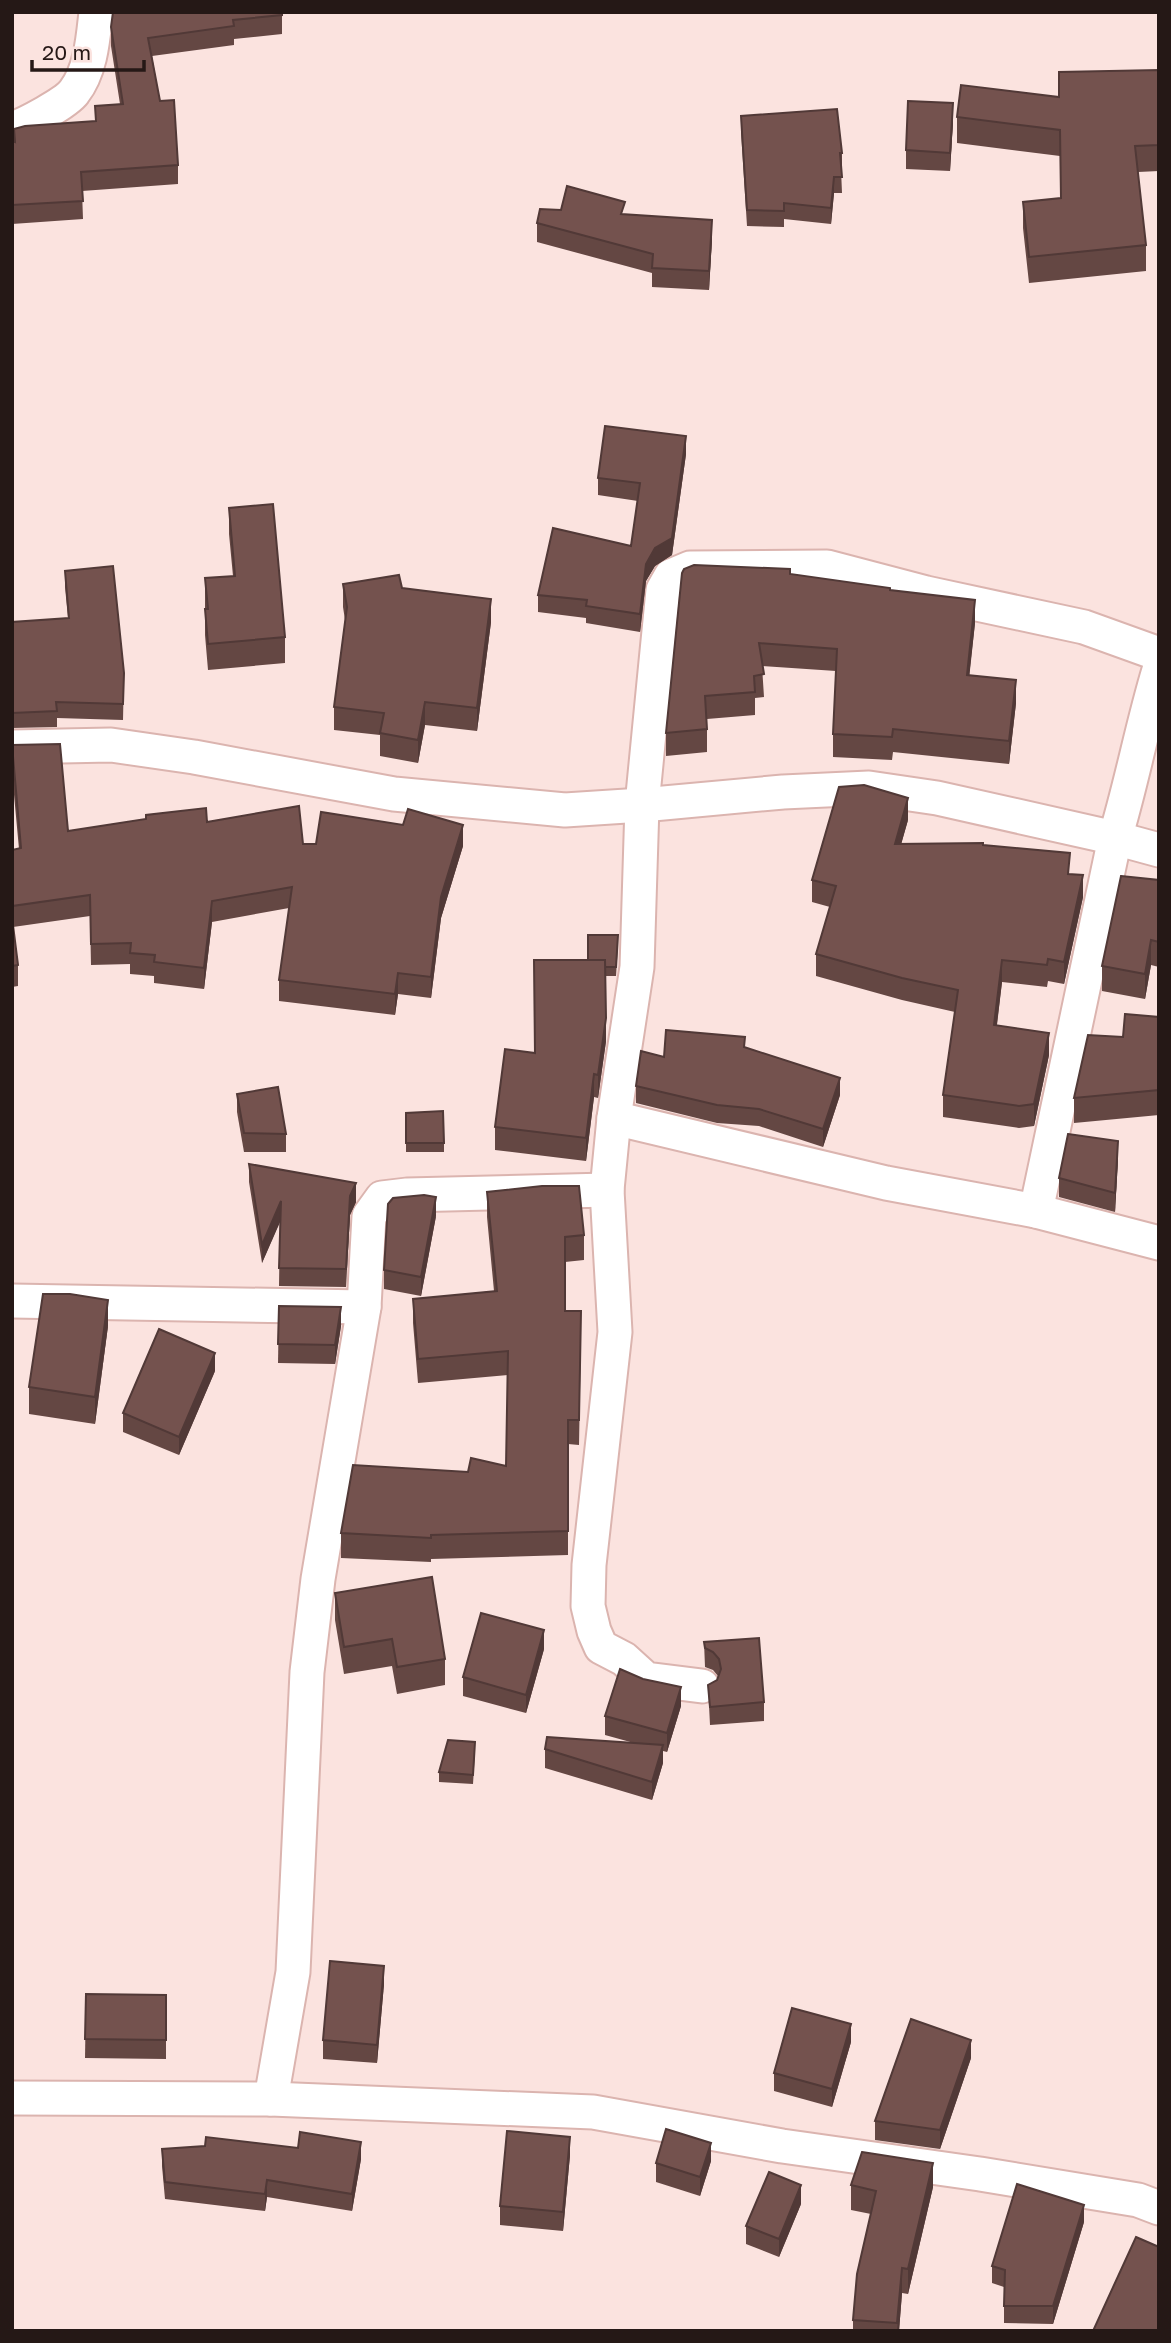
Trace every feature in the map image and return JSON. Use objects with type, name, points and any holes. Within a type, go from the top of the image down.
[{"type":"street","points":[[12,129],[27,124],[74,93],[90,58],[96,12]]},
{"type":"street","points":[[702,1686],[646,1679],[624,1659],[601,1647],[588,1606],[589,1565],[615,1332],[607,1191],[614,1118],[637,967],[642,805],[663,590],[671,576],[690,568],[827,567],[926,593],[1084,627],[1159,654]]},
{"type":"street","points":[[1037,1211],[1115,838],[1159,670]]},
{"type":"street","points":[[12,747],[111,745],[194,757],[394,794],[565,810],[783,792],[869,788],[937,798],[1159,850]]},
{"type":"street","points":[[614,1118],[886,1183],[1037,1211],[1159,1243]]},
{"type":"street","points":[[271,2099],[293,1972],[307,1672],[318,1579],[364,1307],[369,1216],[382,1198],[407,1195],[607,1191]]},
{"type":"street","points":[[12,1301],[364,1307]]},
{"type":"street","points":[[12,2098],[271,2099],[593,2112],[782,2146],[1125,2198],[1159,2208]]},
{"type":"building","points":[[113,12],[282,12],[282,15],[233,20],[234,26],[148,38],[160,101],[174,100],[178,165],[81,172],[83,201],[12,205],[14,129],[96,121],[95,106],[123,104],[111,27]]},
{"type":"building","points":[[1159,70],[1159,145],[1135,146],[1146,245],[1029,257],[1023,202],[1061,198],[1060,130],[957,117],[961,85],[1059,97],[1059,72]]},
{"type":"building","points":[[908,101],[953,103],[950,153],[906,150]]},
{"type":"building","points":[[837,109],[842,177],[834,177],[831,208],[784,203],[784,211],[747,210],[741,116]]},
{"type":"building","points":[[567,186],[625,202],[621,214],[712,220],[709,271],[652,268],[653,254],[537,223],[540,209],[561,210]]},
{"type":"building","points":[[605,426],[686,436],[672,538],[655,548],[646,564],[640,614],[586,606],[587,600],[538,595],[553,528],[631,546],[640,483],[598,478]]},
{"type":"building","points":[[273,504],[285,637],[208,644],[205,578],[235,576],[229,508]]},
{"type":"building","points":[[694,565],[790,569],[790,574],[975,600],[967,675],[1016,680],[1009,741],[893,729],[892,737],[833,734],[837,649],[759,643],[764,674],[754,676],[755,692],[705,696],[707,729],[666,733],[682,573],[684,569]]},
{"type":"building","points":[[113,566],[124,673],[123,704],[56,702],[57,711],[12,713],[12,622],[69,618],[65,571]]},
{"type":"building","points":[[399,575],[402,588],[491,599],[477,708],[425,702],[418,740],[380,733],[384,713],[334,707],[347,607],[343,584]]},
{"type":"building","points":[[60,744],[68,831],[146,819],[146,815],[206,808],[207,822],[299,806],[303,844],[316,844],[321,812],[403,825],[408,809],[463,825],[441,897],[431,977],[398,973],[395,994],[279,980],[292,887],[212,901],[204,968],[154,962],[155,955],[130,953],[131,943],[91,944],[90,895],[12,906],[12,850],[21,848],[12,745]]},
{"type":"building","points":[[864,785],[908,798],[895,844],[983,843],[1070,853],[1068,874],[1083,875],[1064,962],[1048,959],[1047,965],[1002,960],[994,1025],[1049,1033],[1034,1104],[1019,1106],[943,1095],[958,990],[902,978],[816,954],[836,886],[812,880],[839,787]]},
{"type":"building","points":[[1121,876],[1159,880],[1159,942],[1151,940],[1145,974],[1102,966]]},
{"type":"building","points":[[12,917],[18,965],[12,966]]},
{"type":"building","points":[[588,935],[618,935],[616,967],[605,967],[605,960],[588,960]]},
{"type":"building","points":[[534,960],[605,960],[606,1018],[598,1075],[594,1074],[586,1138],[495,1127],[505,1049],[535,1053]]},
{"type":"building","points":[[1125,1014],[1159,1017],[1159,1090],[1074,1098],[1088,1035],[1123,1037]]},
{"type":"building","points":[[666,1030],[745,1037],[744,1047],[840,1078],[823,1129],[759,1109],[717,1105],[636,1086],[641,1051],[664,1057]]},
{"type":"building","points":[[278,1087],[286,1134],[244,1133],[237,1094]]},
{"type":"building","points":[[443,1111],[444,1143],[406,1143],[406,1113]]},
{"type":"building","points":[[1068,1134],[1118,1141],[1115,1193],[1059,1178]]},
{"type":"building","points":[[249,1164],[356,1183],[350,1196],[346,1269],[279,1268],[281,1201],[262,1245]]},
{"type":"building","points":[[542,1186],[579,1186],[584,1235],[565,1237],[565,1311],[581,1311],[579,1420],[568,1420],[568,1531],[431,1535],[431,1538],[341,1533],[353,1465],[468,1472],[471,1458],[506,1466],[508,1351],[418,1359],[413,1299],[497,1291],[487,1192]]},
{"type":"building","points":[[424,1195],[436,1197],[421,1277],[384,1270],[388,1204],[393,1198]]},
{"type":"building","points":[[43,1294],[70,1294],[108,1300],[95,1397],[29,1387]]},
{"type":"building","points":[[279,1306],[341,1307],[335,1345],[278,1344]]},
{"type":"building","points":[[159,1329],[215,1353],[179,1437],[123,1413]]},
{"type":"building","points":[[432,1577],[445,1659],[397,1667],[392,1639],[344,1647],[335,1593]]},
{"type":"building","points":[[481,1613],[544,1630],[526,1695],[463,1677]]},
{"type":"building","points":[[759,1638],[764,1702],[710,1707],[708,1685],[717,1680],[721,1669],[719,1659],[705,1648],[704,1642]]},
{"type":"building","points":[[620,1669],[643,1679],[681,1687],[667,1733],[605,1716]]},
{"type":"building","points":[[547,1737],[663,1745],[652,1782],[545,1749]]},
{"type":"building","points":[[448,1740],[475,1742],[473,1775],[439,1772]]},
{"type":"building","points":[[330,1961],[384,1966],[377,2045],[323,2040]]},
{"type":"building","points":[[86,1994],[166,1995],[166,2040],[85,2039]]},
{"type":"building","points":[[792,2008],[851,2024],[832,2089],[774,2073]]},
{"type":"building","points":[[911,2019],[971,2040],[940,2130],[875,2121]]},
{"type":"building","points":[[666,2129],[711,2143],[700,2177],[656,2163]]},
{"type":"building","points":[[507,2131],[570,2137],[563,2212],[500,2206]]},
{"type":"building","points":[[300,2132],[361,2142],[352,2194],[267,2180],[265,2194],[165,2182],[162,2149],[205,2146],[206,2137],[298,2148]]},
{"type":"building","points":[[862,2152],[933,2163],[908,2269],[902,2268],[897,2323],[853,2320],[857,2274],[876,2191],[851,2185]]},
{"type":"building","points":[[769,2172],[801,2185],[779,2239],[746,2226]]},
{"type":"building","points":[[1017,2184],[1084,2205],[1053,2306],[1004,2306],[1005,2270],[992,2266]]},
{"type":"building","points":[[1136,2237],[1159,2247],[1159,2331],[1093,2331]]}]
